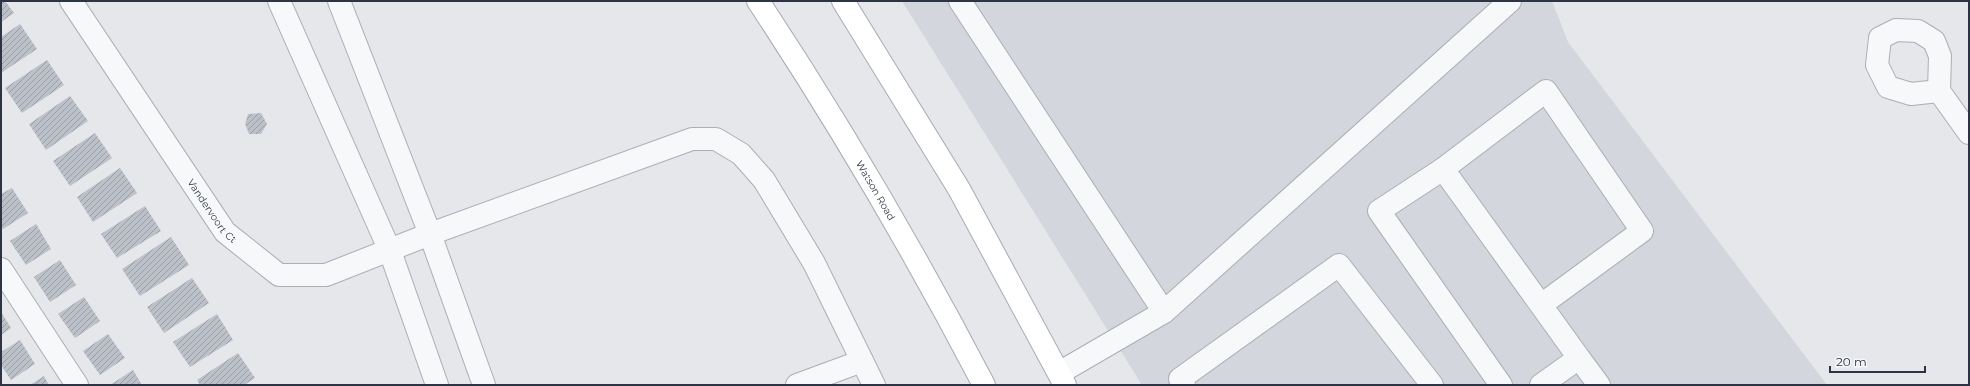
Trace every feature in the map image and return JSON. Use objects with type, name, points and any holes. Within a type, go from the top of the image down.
[{"type":"main road","name":"Watson Road","points":[[758,1],[817,91],[877,190],[984,385]]},
{"type":"main road","points":[[843,1],[959,189],[1062,379]]},
{"type":"street","name":"Vandervoort Ct","points":[[71,1],[224,232],[280,275],[326,275],[430,234],[692,139],[716,139],[741,154],[764,180],[814,264],[874,385]]},
{"type":"street","points":[[279,1],[390,250],[437,385]]},
{"type":"street","points":[[339,1],[430,234],[484,385]]},
{"type":"street","points":[[960,1],[1164,312]]},
{"type":"street","points":[[1062,379],[1164,312],[1510,1]]},
{"type":"street","points":[[1501,385],[1379,211],[1443,168],[1546,91],[1642,231],[1540,305]]},
{"type":"street","points":[[1939,91],[1969,134]]},
{"type":"street","points":[[1443,168],[1578,358],[1599,385]]},
{"type":"street","points":[[1184,385],[1180,379],[1339,265],[1432,385]]},
{"type":"street","points":[[1,269],[77,385]]},
{"type":"street","points":[[1541,385],[1578,358]]},
{"type":"street","points":[[796,385],[862,361]]},
{"type":"shaded area","points":[[902,1],[1552,1],[1568,42],[1827,385],[1142,385]]},
{"type":"building","points":[[1,1],[5,1],[14,13],[1,22]]},
{"type":"building","points":[[20,24],[37,49],[1,73],[1,37]]},
{"type":"building","points":[[47,60],[64,85],[22,113],[5,88]]},
{"type":"building","points":[[70,96],[88,121],[46,150],[29,124]]},
{"type":"building","points":[[261,113],[267,124],[261,134],[249,134],[245,124],[248,114]]},
{"type":"building","points":[[95,133],[112,158],[70,186],[53,161]]},
{"type":"building","points":[[120,168],[137,193],[93,222],[77,197]]},
{"type":"building","points":[[12,188],[28,213],[3,229],[1,227],[1,194]]},
{"type":"building","points":[[145,206],[161,231],[117,258],[101,234]]},
{"type":"building","points":[[36,224],[51,249],[26,265],[10,241]]},
{"type":"building","points":[[171,237],[189,265],[140,296],[122,269]]},
{"type":"building","points":[[60,260],[76,285],[50,302],[34,277]]},
{"type":"building","points":[[192,278],[209,303],[164,333],[147,307]]},
{"type":"building","points":[[84,297],[100,321],[75,338],[58,314]]},
{"type":"building","points":[[1,312],[11,328],[1,335]]},
{"type":"building","points":[[217,314],[233,340],[190,367],[173,342]]},
{"type":"building","points":[[108,334],[125,358],[100,375],[83,351]]},
{"type":"building","points":[[20,340],[35,364],[11,380],[1,365],[1,352]]},
{"type":"building","points":[[238,353],[255,378],[244,385],[200,385],[197,380]]},
{"type":"building","points":[[133,370],[142,385],[110,385]]},
{"type":"building","points":[[44,376],[49,385],[30,385]]}]
